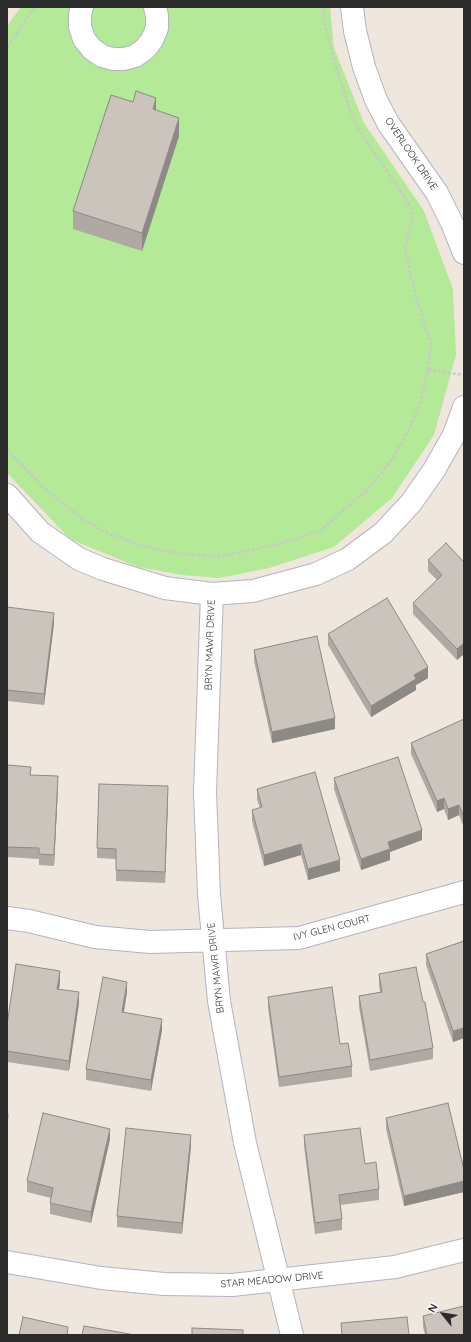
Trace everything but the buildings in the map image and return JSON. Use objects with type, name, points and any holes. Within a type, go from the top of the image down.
[{"type":"street","points":[[80,9],[80,27],[84,39],[92,49],[102,56],[112,59],[124,59],[135,56],[145,49],[152,40],[157,28],[155,7]]},
{"type":"street","name":"OVERLOOK DRIVE","points":[[352,7],[355,31],[362,60],[376,100],[388,123],[437,193],[452,223],[464,253]]},
{"type":"street","points":[[7,495],[40,532],[79,559],[103,570],[165,588],[212,594],[253,591],[316,574],[354,555],[383,533],[411,503],[437,464],[454,435],[464,407]]},
{"type":"street","name":"BRYN MAWR DRIVE","points":[[212,594],[205,792],[208,895],[219,1001],[245,1143],[292,1335]]},
{"type":"street","name":"IVY GLEN COURT","points":[[7,918],[29,921],[95,937],[150,942],[299,938],[464,892]]},
{"type":"street","name":"STAR MEADOW DRIVE","points":[[7,1262],[101,1278],[164,1284],[232,1285],[395,1267],[464,1250]]},
{"type":"path","points":[[7,47],[35,7]]},
{"type":"path","points":[[7,449],[43,487],[82,519],[109,534],[140,545],[164,551],[192,555],[223,556],[279,544],[320,532],[370,487],[393,458],[410,428],[420,403],[428,370],[431,344],[415,294],[405,249],[413,216],[410,206],[362,134],[351,113],[336,67],[325,25],[323,7]]},
{"type":"path","points":[[428,370],[464,375]]},
{"type":"green space","points":[[21,7],[330,7],[334,48],[364,123],[424,211],[453,289],[456,355],[434,435],[392,498],[334,547],[269,568],[219,578],[182,575],[138,567],[70,539],[7,473],[7,26]]}]
